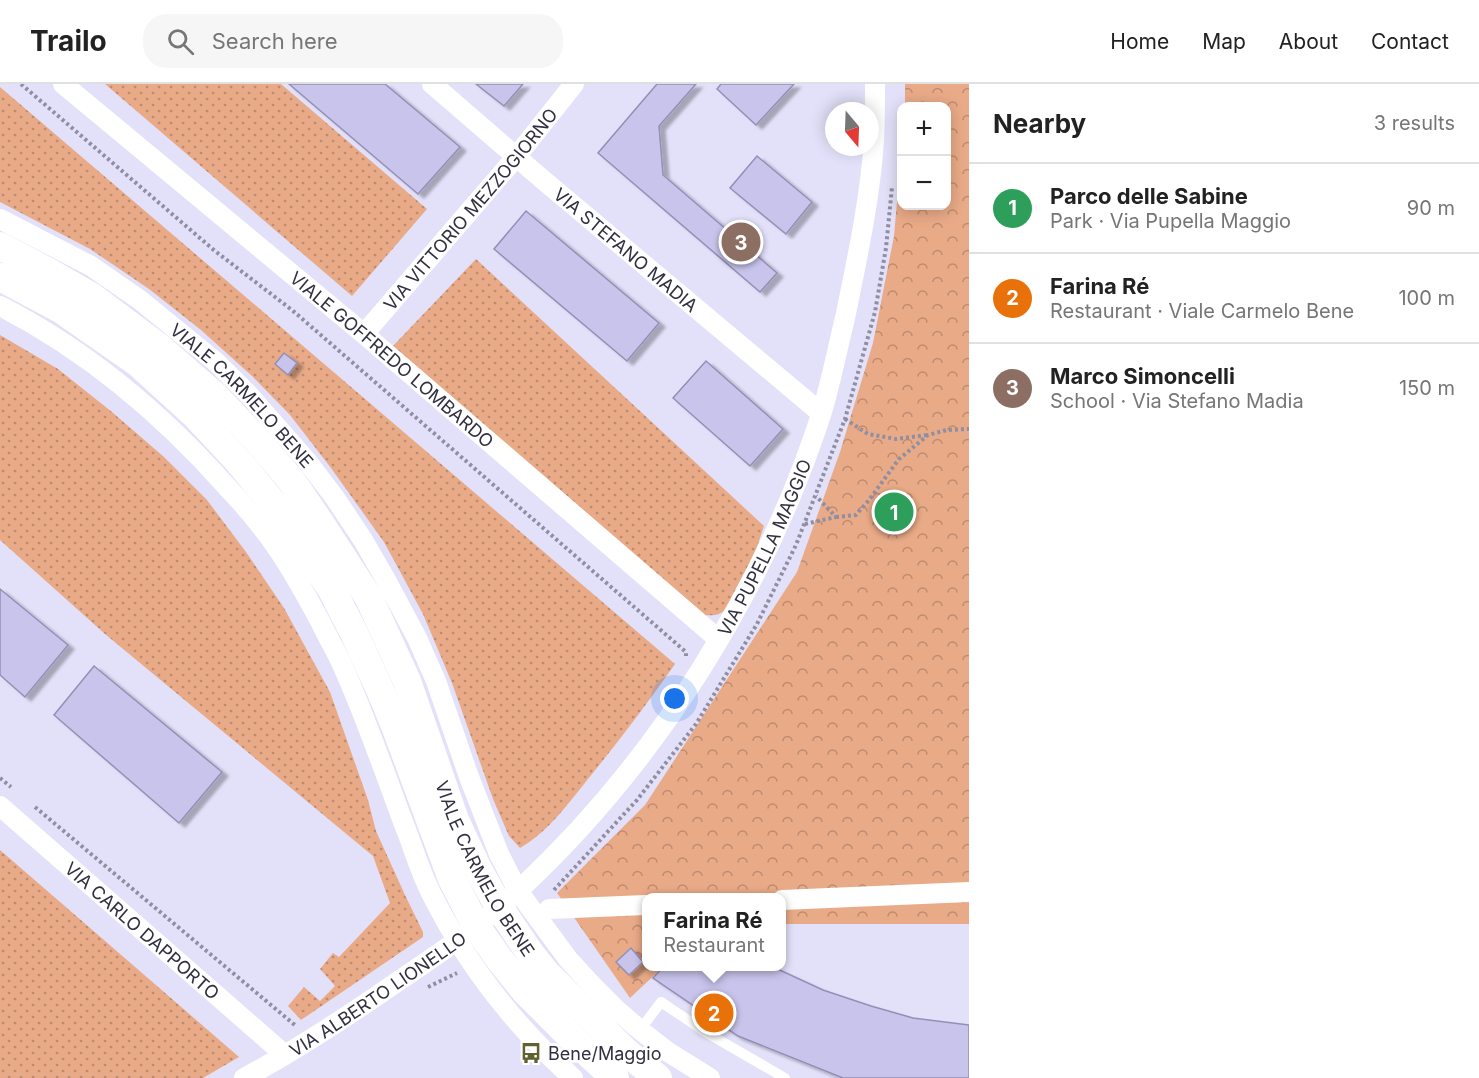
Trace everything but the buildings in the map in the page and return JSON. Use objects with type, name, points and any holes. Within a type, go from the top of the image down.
[{"type":"street","name":"VIALE GOFFREDO LOMBARDO","points":[[63,84],[363,334],[718,639]]},
{"type":"street","name":"VIA STEFANO MADIA","points":[[432,84],[821,413]]},
{"type":"street","name":"VIA VITTORIO MEZZOGIORNO","points":[[363,334],[516,157],[574,84]]},
{"type":"street","name":"VIA PUPELLA MAGGIO","points":[[467,933],[509,899],[546,864],[619,784],[688,686],[754,575],[799,473],[821,413],[835,360],[858,256],[867,198],[874,141],[875,84]]},
{"type":"street","name":"VIALE CARMELO BENE","points":[[0,219],[91,266],[185,336],[216,362],[307,461],[363,540],[417,638],[439,690],[495,844],[509,899],[530,953],[545,972],[611,1037],[658,1078]]},
{"type":"street","name":"VIALE CARMELO BENE","points":[[0,246],[68,283],[113,312],[160,348],[213,394],[291,480],[369,598],[407,681],[455,820],[477,867],[591,984],[640,1030],[668,1052],[710,1078]]},
{"type":"street","name":"VIALE CARMELO BENE","points":[[0,277],[62,310],[138,363],[195,416],[238,461],[277,508],[332,590],[381,692],[452,879],[467,933],[486,984],[521,1026],[573,1078]]},
{"type":"street","name":"VIALE CARMELO BENE","points":[[0,306],[69,346],[134,396],[167,424],[249,511],[277,548],[304,592],[343,666],[378,752],[429,890],[467,933],[500,960],[525,991],[615,1078]]},
{"type":"street","points":[[377,615],[417,638]]},
{"type":"street","points":[[343,666],[354,633]]},
{"type":"street","name":"VIA CARLO DAPPORTO","points":[[0,807],[285,1055]]},
{"type":"street","points":[[786,900],[969,892]]},
{"type":"street","points":[[549,909],[642,905]]},
{"type":"street","name":"VIA ALBERTO LIONELLO","points":[[244,1078],[322,1032],[467,933]]},
{"type":"lane","points":[[640,1030],[661,1002],[707,1033],[785,1078]]},
{"type":"path","points":[[21,84],[215,251],[292,310],[686,652],[688,686],[710,702]]},
{"type":"path","points":[[845,419],[868,434],[896,438],[969,429]]},
{"type":"path","points":[[805,524],[856,515],[899,459],[928,435]]},
{"type":"path","points":[[816,496],[836,517]]},
{"type":"path","points":[[0,778],[12,789]]},
{"type":"path","points":[[27,801],[297,1026],[322,1032]]},
{"type":"path","points":[[427,988],[452,976]]},
{"type":"green space","points":[[105,84],[281,84],[427,209],[352,296]]},
{"type":"green space","points":[[905,84],[969,84],[969,924],[786,924],[786,893],[642,893],[642,971],[659,971],[630,998],[557,893],[645,805],[797,572],[840,452],[873,343],[894,236],[897,202],[897,210],[951,210],[951,102],[905,102]]},
{"type":"green space","points":[[0,87],[675,664],[573,798],[540,834],[520,848],[509,836],[493,799],[452,683],[423,614],[384,542],[290,415],[252,376],[201,330],[149,289],[90,249],[0,202]]},
{"type":"green space","points":[[476,259],[764,526],[755,553],[724,611],[717,615],[705,615],[392,347]]},
{"type":"green space","points":[[0,335],[58,369],[112,412],[164,457],[207,500],[284,608],[330,692],[368,800],[376,831],[423,932],[423,937],[301,1020],[288,1006],[304,987],[320,1001],[335,986],[320,969],[333,953],[339,957],[390,903],[373,856],[105,634],[0,540]]},
{"type":"green space","points":[[0,850],[239,1057],[203,1078],[0,1078]]},
{"type":"place","name":"Marco Simoncelli","points":[[741,242]]},
{"type":"place","name":"Parco delle Sabine","points":[[894,512]]},
{"type":"place","name":"Farina Ré","points":[[714,1013]]},
{"type":"place","name":"Bene/Maggio","points":[[531,1053]]}]
